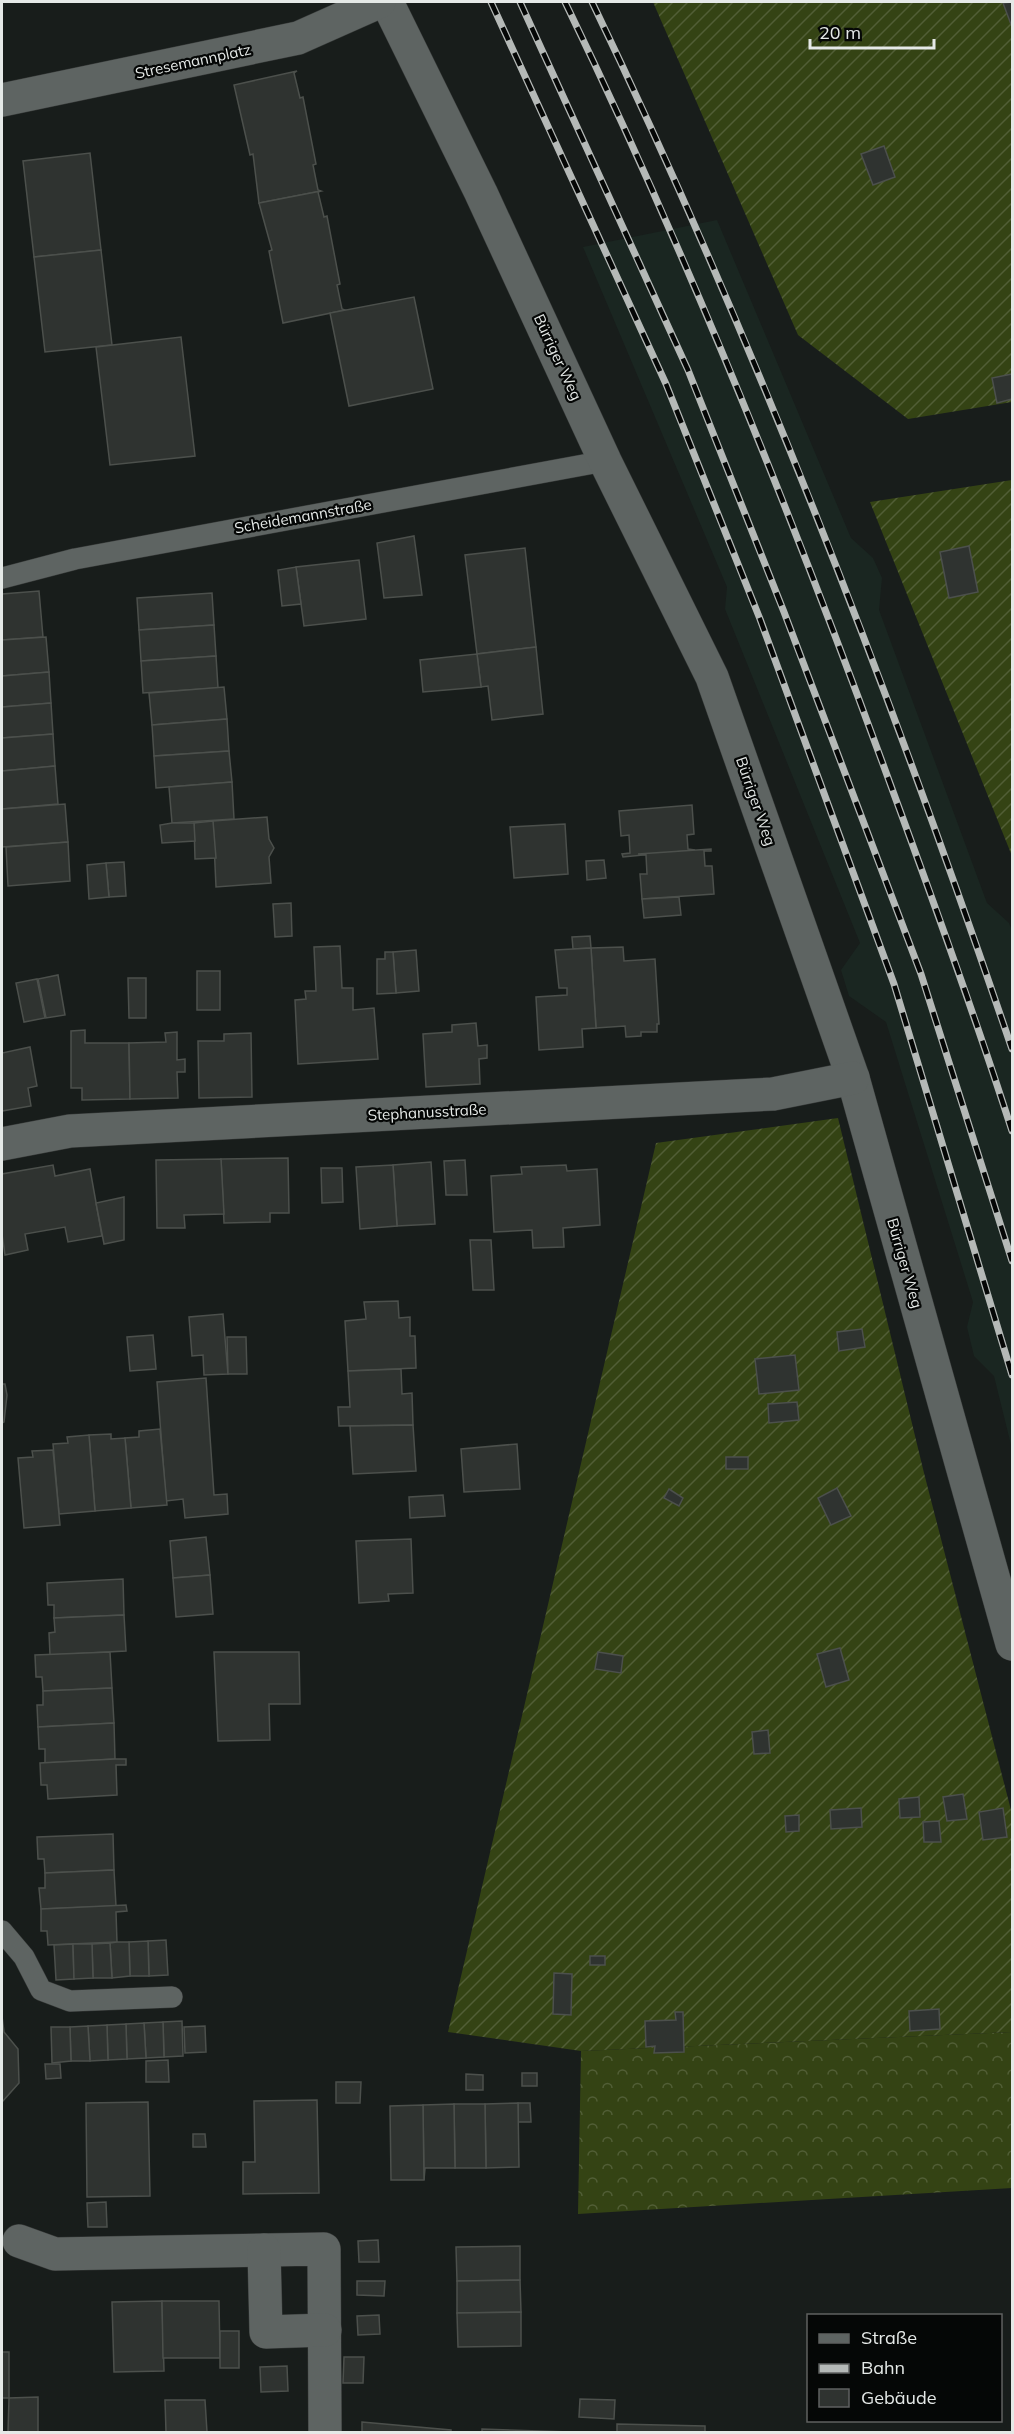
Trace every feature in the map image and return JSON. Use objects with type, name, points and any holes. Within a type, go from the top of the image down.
[{"type":"street","name":"Stresemannplatz","points":[[2,100],[298,38],[379,2]]},
{"type":"street","name":"Bürriger Weg","points":[[387,2],[481,193],[605,461],[712,677],[853,1078],[1012,1644]]},
{"type":"street","name":"Stephanusstraße","points":[[2,1143],[82,1130],[773,1094],[853,1078]]},
{"type":"street","points":[[19,2241],[55,2254],[324,2249],[325,2433]]},
{"type":"street","points":[[264,2250],[266,2332],[325,2330]]},
{"type":"lane","name":"Scheidemannstraße","points":[[2,578],[75,558],[605,461]]},
{"type":"lane","points":[[2,1931],[24,1957],[41,1990],[70,2001],[172,1996]]},
{"type":"shaded area","points":[[717,220],[851,538],[873,558],[882,578],[879,610],[987,903],[1009,923],[1012,931],[1012,1449],[994,1376],[974,1356],[967,1327],[973,1302],[886,1022],[849,996],[841,970],[860,943],[725,609],[727,587],[583,247]]},
{"type":"green space","points":[[653,2],[1012,2],[1012,402],[908,419],[798,335]]},
{"type":"green space","points":[[1012,480],[1012,856],[870,502]]},
{"type":"green space","points":[[838,1118],[924,1473],[1012,1814],[1012,2032],[581,2051],[448,2032],[656,1143]]},
{"type":"green space","points":[[1012,2032],[1012,2188],[578,2214],[581,2051]]},
{"type":"building","points":[[1012,2],[1012,27],[1003,3]]},
{"type":"building","points":[[297,71],[294,73],[300,98],[303,97],[316,164],[313,165],[318,190],[321,191],[259,203],[253,154],[250,155],[234,85]]},
{"type":"building","points":[[884,146],[895,177],[873,185],[861,154]]},
{"type":"building","points":[[90,153],[101,250],[34,257],[23,161]]},
{"type":"building","points":[[321,191],[318,192],[324,217],[327,216],[340,284],[337,285],[342,309],[345,310],[283,323],[269,251],[272,250],[259,203]]},
{"type":"building","points":[[101,250],[112,345],[45,352],[34,257]]},
{"type":"building","points":[[414,297],[433,389],[349,406],[330,313]]},
{"type":"building","points":[[181,337],[195,456],[110,465],[96,347]]},
{"type":"building","points":[[1012,374],[1012,399],[997,403],[992,378]]},
{"type":"building","points":[[414,536],[422,595],[384,598],[377,543]]},
{"type":"building","points":[[969,546],[978,592],[949,598],[940,552]]},
{"type":"building","points":[[525,548],[536,647],[477,654],[465,555]]},
{"type":"building","points":[[359,560],[366,619],[304,626],[296,567]]},
{"type":"building","points":[[296,567],[301,604],[282,606],[278,570]]},
{"type":"building","points":[[39,591],[43,637],[2,640],[2,594]]},
{"type":"building","points":[[212,593],[214,625],[139,630],[137,598]]},
{"type":"building","points":[[214,625],[216,656],[141,661],[139,630]]},
{"type":"building","points":[[46,637],[49,672],[2,676],[2,640]]},
{"type":"building","points":[[536,647],[543,714],[492,720],[488,686],[481,687],[477,654]]},
{"type":"building","points":[[477,654],[481,687],[423,692],[420,660]]},
{"type":"building","points":[[216,656],[218,688],[143,693],[141,661]]},
{"type":"building","points":[[49,672],[51,703],[2,707],[2,676]]},
{"type":"building","points":[[224,687],[227,719],[152,725],[149,693]]},
{"type":"building","points":[[51,703],[53,734],[2,738],[2,707]]},
{"type":"building","points":[[227,719],[229,751],[154,756],[152,725]]},
{"type":"building","points":[[53,734],[55,766],[2,771],[2,738]]},
{"type":"building","points":[[229,751],[232,782],[156,788],[154,756]]},
{"type":"building","points":[[55,766],[58,804],[2,809],[2,771]]},
{"type":"building","points":[[232,782],[234,819],[172,823],[169,787]]},
{"type":"building","points":[[65,804],[68,842],[2,847],[2,809]]},
{"type":"building","points":[[692,805],[694,834],[687,835],[688,849],[695,850],[623,857],[622,854],[630,853],[629,835],[621,836],[619,811]]},
{"type":"building","points":[[267,817],[269,839],[274,848],[269,857],[271,883],[216,887],[213,821]]},
{"type":"building","points":[[213,821],[216,858],[195,859],[194,823]]},
{"type":"building","points":[[194,823],[195,841],[162,843],[160,825]]},
{"type":"building","points":[[565,824],[568,874],[514,878],[510,827]]},
{"type":"building","points":[[68,842],[70,881],[8,886],[6,847]]},
{"type":"building","points":[[711,849],[711,851],[704,851],[705,866],[712,866],[714,894],[642,899],[640,874],[647,874],[646,855],[638,854]]},
{"type":"building","points":[[604,860],[606,878],[587,880],[586,861]]},
{"type":"building","points":[[124,862],[126,896],[109,897],[106,863]]},
{"type":"building","points":[[106,863],[109,897],[89,899],[87,865]]},
{"type":"building","points":[[679,897],[681,915],[644,918],[642,899]]},
{"type":"building","points":[[291,903],[292,936],[275,937],[273,904]]},
{"type":"building","points":[[590,936],[591,948],[573,949],[572,937]]},
{"type":"building","points":[[340,946],[342,988],[353,988],[353,1010],[374,1008],[378,1059],[298,1064],[295,1000],[306,999],[305,991],[316,991],[314,947]]},
{"type":"building","points":[[623,947],[624,961],[655,959],[659,1024],[657,1024],[657,1032],[641,1032],[641,1036],[626,1037],[625,1026],[596,1028],[591,948]]},
{"type":"building","points":[[591,948],[596,1028],[582,1029],[583,1047],[539,1050],[536,997],[567,995],[567,988],[559,988],[555,950]]},
{"type":"building","points":[[416,950],[419,991],[396,993],[393,952]]},
{"type":"building","points":[[385,952],[393,952],[396,993],[377,994],[377,959],[385,959]]},
{"type":"building","points":[[197,971],[220,971],[220,1010],[197,1010]]},
{"type":"building","points":[[58,975],[65,1015],[46,1018],[38,979]]},
{"type":"building","points":[[128,978],[146,978],[146,1018],[129,1018]]},
{"type":"building","points":[[37,979],[45,1018],[24,1022],[16,983]]},
{"type":"building","points":[[476,1023],[478,1046],[487,1045],[487,1058],[479,1059],[480,1084],[426,1087],[423,1034],[452,1032],[452,1025]]},
{"type":"building","points":[[85,1030],[85,1043],[129,1043],[130,1099],[82,1100],[82,1088],[71,1088],[71,1031]]},
{"type":"building","points":[[177,1032],[177,1060],[185,1059],[185,1072],[177,1072],[178,1098],[130,1099],[129,1043],[166,1042],[165,1033]]},
{"type":"building","points":[[251,1033],[252,1097],[199,1098],[198,1041],[224,1041],[224,1034]]},
{"type":"building","points":[[30,1047],[37,1086],[28,1088],[31,1106],[2,1111],[2,1053]]},
{"type":"building","points":[[288,1158],[289,1213],[270,1213],[270,1222],[224,1223],[221,1159]]},
{"type":"building","points":[[221,1159],[224,1214],[184,1215],[185,1228],[157,1228],[156,1160]]},
{"type":"building","points":[[465,1160],[467,1195],[446,1195],[444,1161]]},
{"type":"building","points":[[431,1162],[435,1224],[397,1226],[393,1165]]},
{"type":"building","points":[[53,1165],[55,1176],[90,1169],[102,1236],[68,1242],[65,1227],[25,1234],[28,1250],[5,1255],[2,1234],[2,1174]]},
{"type":"building","points":[[393,1165],[397,1226],[360,1229],[356,1167]]},
{"type":"building","points":[[566,1165],[567,1171],[597,1169],[600,1225],[563,1228],[564,1247],[533,1248],[532,1230],[494,1232],[491,1176],[522,1174],[521,1167]]},
{"type":"building","points":[[321,1168],[342,1168],[343,1202],[322,1203]]},
{"type":"building","points":[[124,1197],[124,1240],[104,1244],[96,1203]]},
{"type":"building","points":[[470,1240],[491,1240],[494,1290],[473,1290]]},
{"type":"building","points":[[398,1301],[399,1318],[410,1317],[410,1336],[415,1336],[416,1368],[348,1371],[345,1321],[366,1319],[364,1302]]},
{"type":"building","points":[[223,1314],[228,1374],[204,1375],[203,1355],[192,1356],[189,1317]]},
{"type":"building","points":[[862,1329],[865,1347],[839,1351],[837,1332]]},
{"type":"building","points":[[153,1335],[156,1369],[130,1371],[127,1337]]},
{"type":"building","points":[[227,1337],[246,1337],[247,1374],[228,1374]]},
{"type":"building","points":[[795,1355],[799,1390],[759,1394],[755,1359]]},
{"type":"building","points":[[401,1369],[402,1394],[412,1393],[413,1425],[339,1426],[338,1407],[350,1407],[348,1371]]},
{"type":"building","points":[[206,1378],[214,1495],[227,1494],[228,1514],[185,1518],[183,1499],[166,1501],[157,1382]]},
{"type":"building","points":[[2,1384],[5,1384],[7,1395],[2,1423]]},
{"type":"building","points":[[797,1402],[799,1420],[769,1423],[768,1404]]},
{"type":"building","points":[[413,1425],[416,1471],[353,1474],[350,1426]]},
{"type":"building","points":[[160,1429],[167,1505],[131,1508],[125,1438],[139,1437],[139,1431]]},
{"type":"building","points":[[111,1434],[111,1439],[125,1438],[131,1508],[95,1511],[89,1435]]},
{"type":"building","points":[[89,1435],[95,1511],[59,1514],[53,1444],[68,1443],[67,1437]]},
{"type":"building","points":[[517,1444],[520,1489],[464,1492],[461,1449]]},
{"type":"building","points":[[53,1450],[60,1525],[24,1528],[18,1458],[33,1457],[32,1451]]},
{"type":"building","points":[[726,1457],[748,1457],[748,1469],[726,1469]]},
{"type":"building","points":[[837,1488],[851,1516],[831,1525],[818,1498]]},
{"type":"building","points":[[669,1489],[683,1498],[679,1506],[664,1498]]},
{"type":"building","points":[[443,1495],[445,1516],[410,1518],[409,1497]]},
{"type":"building","points":[[206,1537],[210,1575],[173,1578],[170,1541]]},
{"type":"building","points":[[411,1539],[413,1593],[388,1594],[389,1601],[359,1603],[356,1541]]},
{"type":"building","points":[[210,1575],[213,1614],[176,1617],[173,1578]]},
{"type":"building","points":[[123,1579],[124,1615],[54,1618],[54,1605],[48,1605],[47,1583]]},
{"type":"building","points":[[124,1615],[126,1651],[50,1655],[49,1633],[55,1632],[54,1618]]},
{"type":"building","points":[[840,1648],[849,1680],[826,1687],[817,1654]]},
{"type":"building","points":[[110,1652],[112,1688],[43,1691],[42,1677],[36,1677],[35,1655]]},
{"type":"building","points":[[214,1652],[299,1652],[300,1704],[269,1704],[270,1740],[218,1741]]},
{"type":"building","points":[[598,1652],[623,1656],[621,1673],[595,1669]]},
{"type":"building","points":[[112,1688],[114,1723],[38,1727],[37,1705],[43,1705],[43,1691]]},
{"type":"building","points":[[114,1723],[115,1759],[45,1763],[45,1749],[39,1749],[38,1727]]},
{"type":"building","points":[[768,1730],[770,1753],[754,1754],[752,1732]]},
{"type":"building","points":[[126,1759],[126,1765],[116,1765],[117,1795],[48,1799],[47,1785],[41,1785],[40,1763]]},
{"type":"building","points":[[963,1794],[967,1819],[947,1821],[943,1797]]},
{"type":"building","points":[[919,1797],[920,1817],[900,1818],[899,1799]]},
{"type":"building","points":[[861,1808],[862,1827],[831,1829],[830,1810]]},
{"type":"building","points":[[1003,1808],[1007,1837],[983,1840],[979,1812]]},
{"type":"building","points":[[799,1815],[799,1831],[786,1832],[785,1816]]},
{"type":"building","points":[[939,1821],[941,1842],[924,1842],[923,1822]]},
{"type":"building","points":[[113,1834],[114,1870],[45,1873],[44,1859],[38,1859],[37,1837]]},
{"type":"building","points":[[114,1870],[116,1906],[41,1909],[39,1888],[45,1888],[45,1873]]},
{"type":"building","points":[[126,1905],[127,1911],[116,1912],[117,1942],[48,1945],[47,1931],[41,1931],[41,1909]]},
{"type":"building","points":[[166,1940],[168,1975],[149,1976],[148,1941]]},
{"type":"building","points":[[148,1941],[149,1976],[130,1976],[129,1942]]},
{"type":"building","points":[[129,1942],[130,1976],[112,1978],[110,1943]]},
{"type":"building","points":[[110,1943],[112,1978],[93,1978],[92,1944]]},
{"type":"building","points":[[73,1944],[74,1979],[56,1980],[54,1945]]},
{"type":"building","points":[[73,1944],[92,1944],[93,1978],[74,1979]]},
{"type":"building","points":[[590,1956],[605,1956],[605,1965],[590,1965]]},
{"type":"building","points":[[554,1973],[572,1974],[571,2015],[553,2014]]},
{"type":"building","points":[[939,2009],[940,2029],[910,2031],[909,2011]]},
{"type":"building","points":[[675,2012],[683,2012],[684,2052],[654,2053],[655,2046],[646,2047],[645,2021],[676,2020]]},
{"type":"building","points":[[2,2016],[4,2032],[18,2049],[19,2083],[2,2102]]},
{"type":"building","points":[[182,2021],[183,2056],[164,2057],[163,2022]]},
{"type":"building","points":[[163,2022],[164,2057],[146,2058],[144,2023]]},
{"type":"building","points":[[144,2023],[146,2058],[127,2059],[126,2024]]},
{"type":"building","points":[[126,2024],[127,2059],[108,2060],[107,2025]]},
{"type":"building","points":[[107,2025],[108,2060],[90,2061],[88,2026]]},
{"type":"building","points":[[88,2026],[90,2061],[71,2061],[70,2027]]},
{"type":"building","points":[[205,2026],[206,2052],[185,2053],[184,2027]]},
{"type":"building","points":[[51,2027],[70,2027],[71,2061],[52,2063]]},
{"type":"building","points":[[168,2060],[169,2082],[146,2082],[146,2061]]},
{"type":"building","points":[[45,2064],[60,2064],[61,2078],[46,2079]]},
{"type":"building","points":[[522,2073],[537,2073],[537,2086],[522,2086]]},
{"type":"building","points":[[466,2074],[483,2075],[483,2090],[466,2090]]},
{"type":"building","points":[[336,2082],[361,2082],[360,2103],[336,2103]]},
{"type":"building","points":[[317,2100],[319,2193],[243,2194],[243,2162],[255,2162],[254,2101]]},
{"type":"building","points":[[148,2102],[150,2196],[87,2197],[86,2103]]},
{"type":"building","points":[[518,2103],[530,2103],[531,2122],[518,2122]]},
{"type":"building","points":[[518,2103],[519,2167],[486,2168],[485,2104]]},
{"type":"building","points":[[454,2104],[485,2104],[486,2168],[455,2168]]},
{"type":"building","points":[[454,2104],[455,2168],[425,2168],[424,2180],[423,2105]]},
{"type":"building","points":[[423,2105],[424,2180],[391,2180],[390,2106]]},
{"type":"building","points":[[193,2134],[205,2134],[206,2147],[193,2147]]},
{"type":"building","points":[[106,2202],[107,2227],[88,2227],[87,2203]]},
{"type":"building","points":[[378,2240],[379,2262],[359,2262],[358,2241]]},
{"type":"building","points":[[520,2246],[520,2280],[457,2281],[456,2247]]},
{"type":"building","points":[[520,2280],[521,2312],[457,2313],[457,2281]]},
{"type":"building","points":[[357,2281],[385,2281],[384,2296],[357,2295]]},
{"type":"building","points":[[162,2301],[164,2371],[114,2372],[112,2302]]},
{"type":"building","points":[[162,2301],[219,2301],[220,2358],[163,2358]]},
{"type":"building","points":[[521,2312],[521,2346],[458,2347],[457,2313]]},
{"type":"building","points":[[379,2315],[380,2334],[358,2335],[357,2316]]},
{"type":"building","points":[[220,2331],[239,2331],[239,2368],[220,2368]]},
{"type":"building","points":[[2,2352],[9,2352],[9,2398],[2,2398]]},
{"type":"building","points":[[344,2357],[364,2357],[363,2383],[343,2383]]},
{"type":"building","points":[[287,2366],[288,2391],[261,2392],[260,2367]]},
{"type":"building","points":[[38,2397],[38,2432],[8,2432],[9,2398]]},
{"type":"building","points":[[580,2399],[615,2400],[614,2419],[579,2417]]},
{"type":"building","points":[[165,2400],[205,2400],[207,2432],[166,2432]]},
{"type":"building","points":[[362,2422],[451,2430],[451,2432],[362,2432]]},
{"type":"building","points":[[617,2424],[705,2426],[705,2432],[617,2432]]},
{"type":"building","points":[[482,2429],[571,2432],[482,2432]]},
{"type":"railway","points":[[491,2],[666,384],[760,619],[894,984],[1012,1375]]},
{"type":"railway","points":[[520,2],[688,370],[784,612],[921,974],[1012,1261]]},
{"type":"railway","points":[[565,2],[697,292],[778,488],[854,686],[969,1001],[1012,1131]]},
{"type":"railway","points":[[592,2],[709,259],[818,519],[918,783],[1012,1049]]}]
